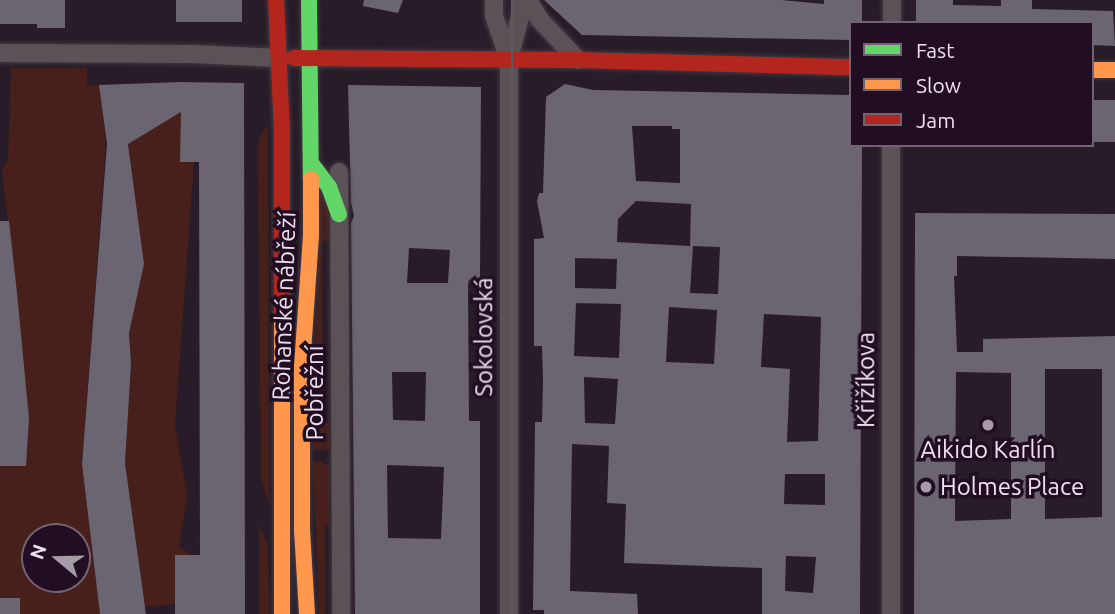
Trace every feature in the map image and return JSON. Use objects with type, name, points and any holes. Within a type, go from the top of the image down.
[{"type":"main road","name":"Rohanské nábřeží","points":[[276,0],[280,58],[282,614]]},
{"type":"main road","name":"Rohanské nábřeží","points":[[307,614],[302,530],[302,367],[311,236],[309,0]]},
{"type":"main road","points":[[280,58],[578,60],[849,67]]},
{"type":"main road","points":[[1094,69],[1115,70]]},
{"type":"main road","points":[[311,163],[329,187],[339,214]]},
{"type":"street","name":"Sokolovská","points":[[494,0],[494,16],[509,59]]},
{"type":"street","name":"Sokolovská","points":[[509,614],[509,59],[522,0]]},
{"type":"street","points":[[528,0],[540,20],[578,60]]},
{"type":"street","points":[[892,0],[892,21]]},
{"type":"street","points":[[0,52],[192,54],[280,58]]},
{"type":"street","name":"Křižíkova","points":[[891,147],[891,614]]},
{"type":"street","name":"Pobřežní","points":[[339,172],[341,614]]},
{"type":"shaded area","points":[[11,68],[87,68],[87,86],[99,85],[106,142],[82,464],[89,523],[21,523],[21,593],[91,593],[91,539],[100,614],[19,614],[20,598],[0,598],[0,466],[29,418],[2,169],[8,160]]},
{"type":"shaded area","points":[[181,112],[194,162],[175,425],[187,496],[179,547],[193,555],[175,555],[175,604],[145,607],[125,463],[131,365],[129,333],[143,264],[128,143]]},
{"type":"shaded area","points":[[268,123],[269,504],[261,479],[258,150],[259,139]]},
{"type":"shaded area","points":[[320,190],[329,208],[333,236],[322,243],[323,419],[329,423],[329,450],[313,450]]},
{"type":"shaded area","points":[[313,462],[322,462],[329,467],[329,523],[325,525],[325,614],[319,614]]},
{"type":"shaded area","points":[[259,525],[268,545],[269,614],[259,614]]},
{"type":"building","points":[[0,0],[65,0],[65,28],[37,28],[37,24],[0,24]]},
{"type":"building","points":[[176,0],[242,0],[242,22],[176,22]]},
{"type":"building","points":[[364,0],[403,0],[398,13],[363,6]]},
{"type":"building","points":[[544,0],[781,0],[824,4],[824,0],[862,0],[862,21],[849,21],[849,40],[582,35]]},
{"type":"building","points":[[916,0],[953,0],[953,5],[1001,6],[1001,0],[1032,0],[1032,9],[1113,11],[1115,46],[1094,45],[1094,21],[916,21]]},
{"type":"building","points":[[244,83],[245,614],[175,614],[175,555],[200,555],[199,162],[180,162],[181,112],[128,144],[144,264],[129,333],[131,365],[125,463],[146,614],[100,614],[82,464],[107,144],[99,85]]},
{"type":"building","points":[[565,84],[593,90],[849,95],[849,147],[862,147],[860,614],[762,614],[762,568],[624,563],[626,504],[607,503],[609,446],[572,444],[570,591],[637,594],[638,614],[544,614],[544,610],[533,610],[535,422],[542,422],[543,381],[542,346],[534,346],[534,239],[544,238],[537,201],[539,193],[543,193],[546,97]],"holes":[[[632,126],[672,126],[672,129],[680,129],[680,183],[636,181]],[[636,201],[691,204],[690,246],[617,242],[618,219]],[[693,246],[720,247],[718,294],[690,293]],[[575,258],[617,259],[616,289],[575,288]],[[576,303],[621,304],[619,358],[574,356]],[[669,307],[717,310],[714,364],[666,362]],[[764,314],[821,317],[818,441],[787,442],[790,369],[761,367]],[[584,377],[618,379],[615,424],[585,423]],[[785,474],[825,474],[825,505],[784,504]],[[786,556],[816,557],[813,593],[785,591]]]},
{"type":"building","points":[[348,85],[481,87],[480,283],[468,283],[469,421],[480,421],[480,614],[355,614],[351,223],[354,216],[351,202]],"holes":[[[409,248],[450,250],[448,283],[407,283]],[[392,372],[426,372],[425,421],[393,420]],[[387,465],[444,467],[441,539],[388,538]]]},
{"type":"building","points":[[1094,100],[1115,100],[1115,142],[1094,142]]},
{"type":"building","points":[[915,213],[1115,214],[1115,259],[957,256],[957,276],[954,276],[957,352],[983,352],[983,339],[1115,336],[1115,614],[914,614]],"holes":[[[1045,369],[1102,369],[1102,517],[1045,519]],[[956,372],[1011,373],[1011,519],[955,521]]]},
{"type":"building","points":[[0,221],[9,221],[17,293],[29,418],[26,466],[0,466]]},
{"type":"building","points":[[0,598],[20,598],[20,614],[0,614]]},
{"type":"tram line","points":[[512,0],[512,614]]},
{"type":"traffic: fast","points":[[309,0],[311,179]]},
{"type":"traffic: fast","points":[[311,163],[329,187],[339,214]]},
{"type":"traffic: slow","points":[[1094,70],[1115,70]]},
{"type":"traffic: slow","points":[[307,614],[302,530],[302,367],[311,236],[311,179]]},
{"type":"traffic: slow","points":[[282,314],[282,614]]},
{"type":"traffic: jam","points":[[276,0],[282,130],[282,314]]},
{"type":"traffic: jam","points":[[294,58],[578,60],[849,67]]},
{"type":"place","name":"Aikido Karlín","points":[[988,425]]},
{"type":"place","name":"Holmes Place","points":[[926,487]]}]
